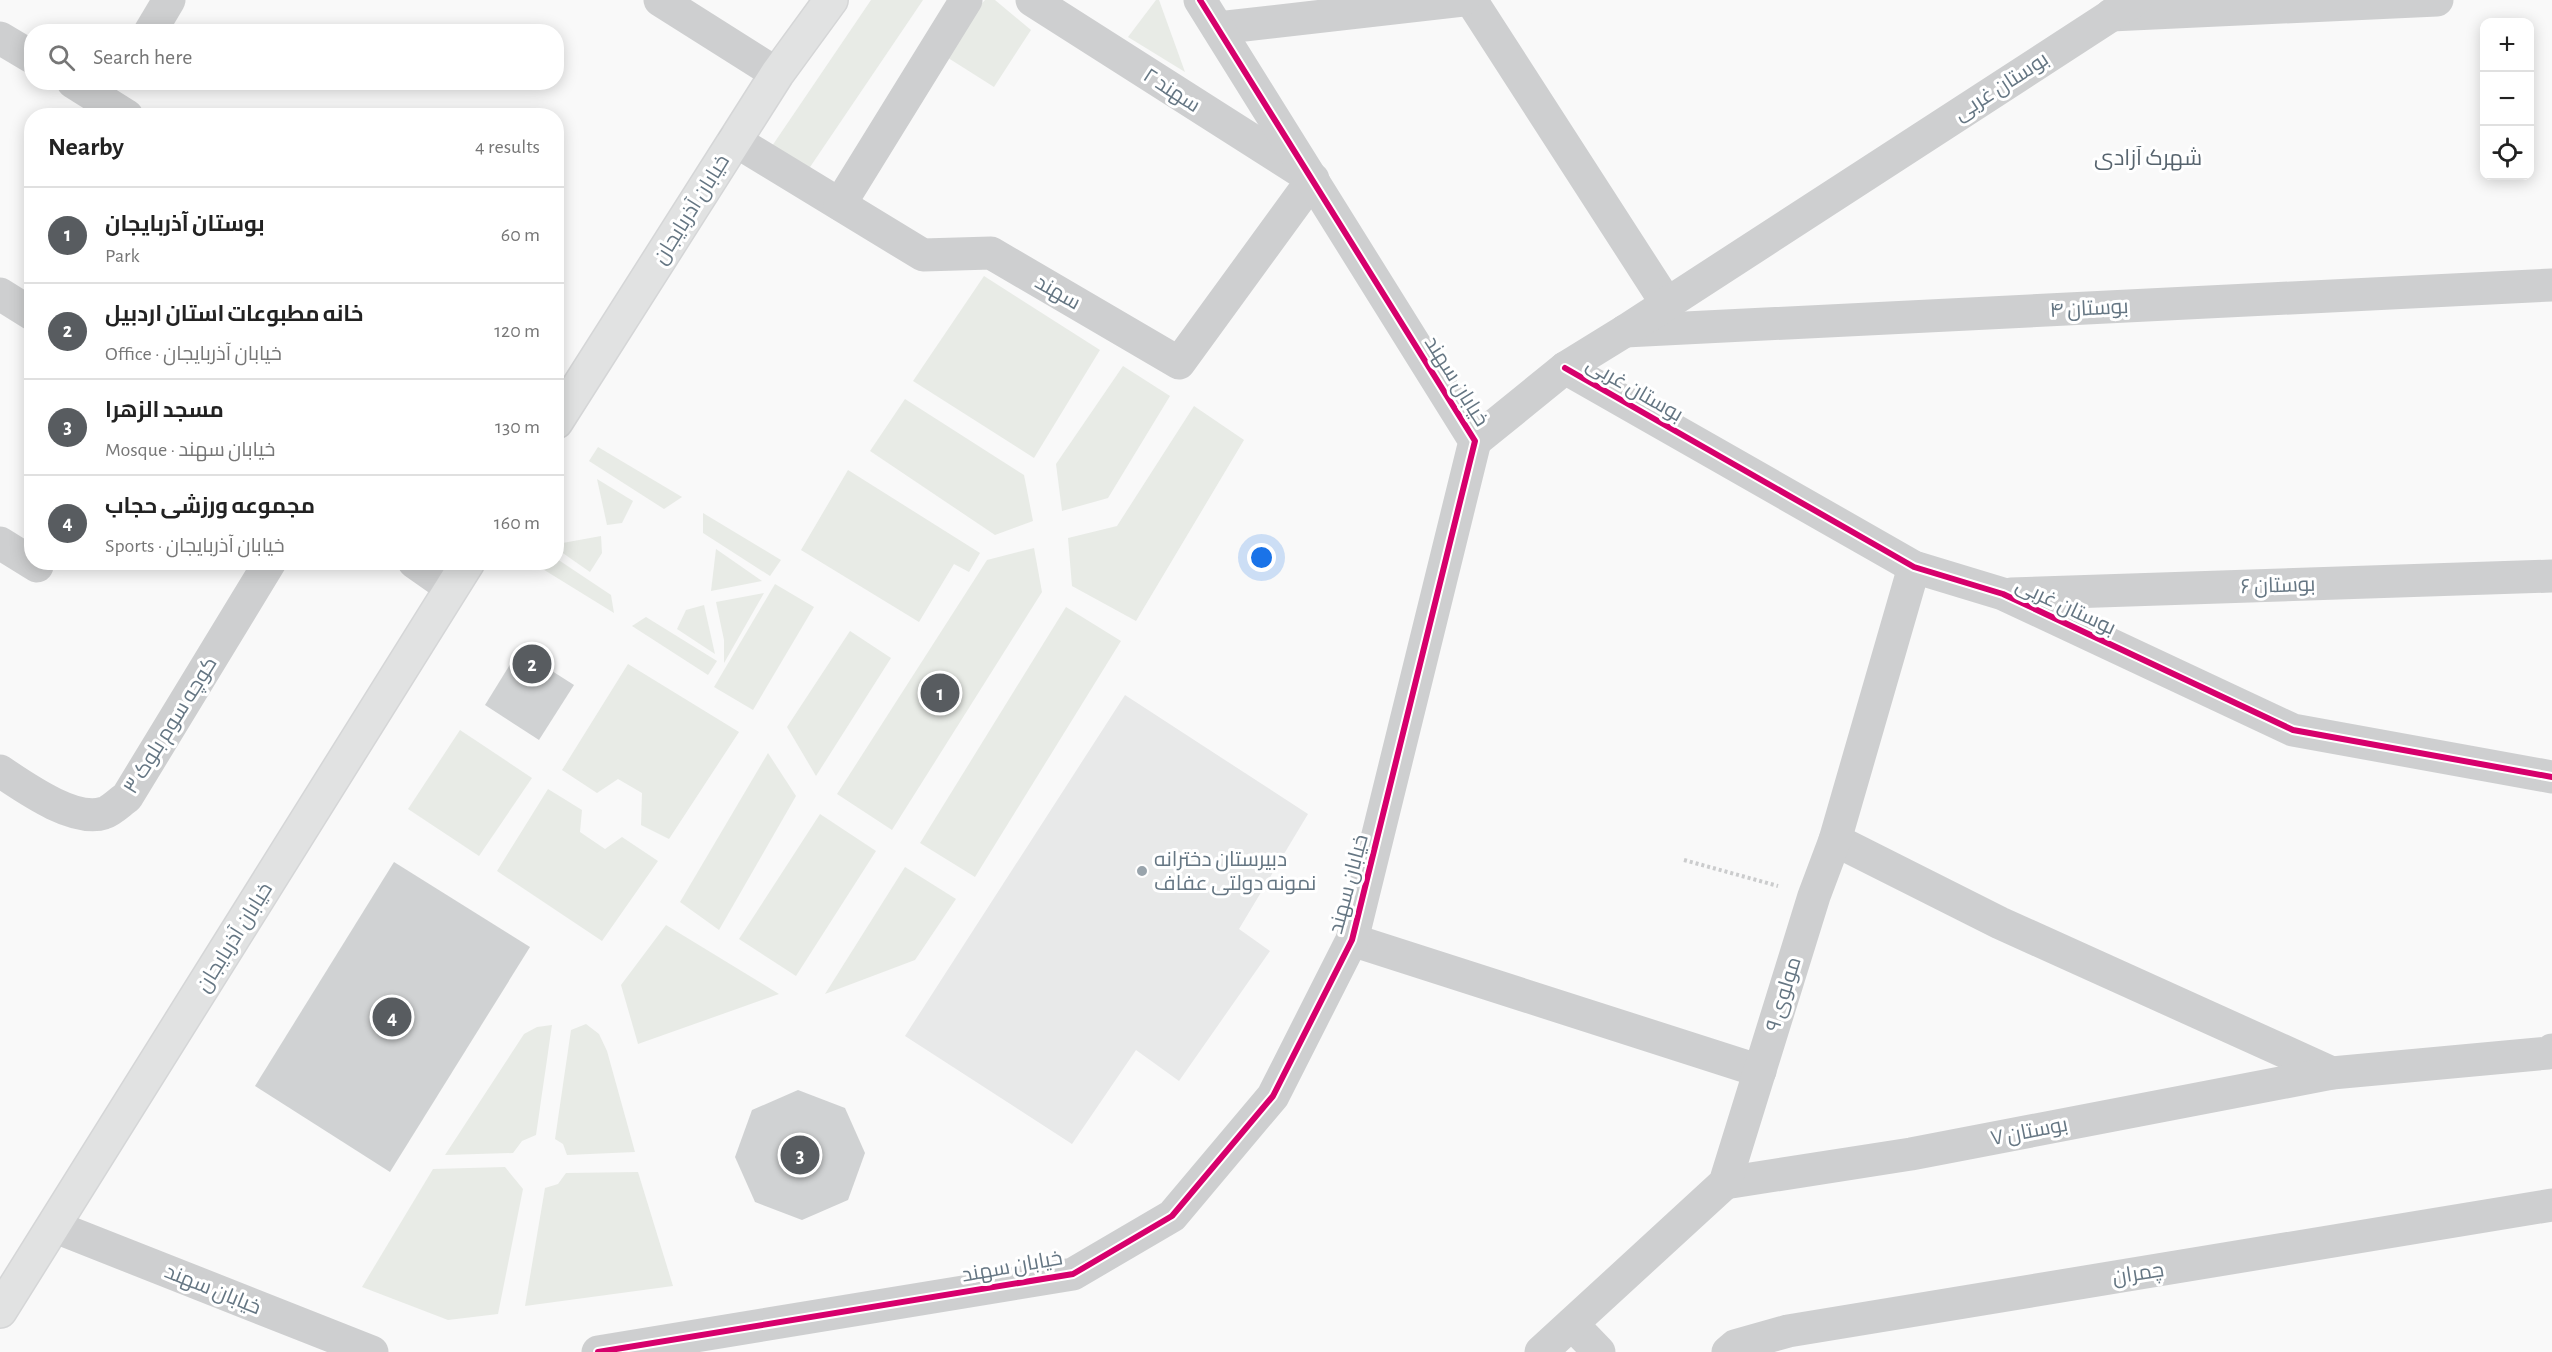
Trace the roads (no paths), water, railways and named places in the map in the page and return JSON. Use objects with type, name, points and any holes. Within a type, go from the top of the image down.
[{"type":"street","points":[[155,24],[170,0]]},
{"type":"street","points":[[660,0],[777,74]]},
{"type":"street","name":"خیابان آذربایجان","points":[[564,409],[777,74],[831,0]]},
{"type":"street","points":[[840,204],[966,0]]},
{"type":"street","name":"سهند ۲","points":[[1032,0],[1313,179]]},
{"type":"street","name":"خیابان سهند","points":[[598,1352],[1073,1274],[1172,1216],[1273,1096],[1352,940],[1475,441],[1200,0]]},
{"type":"street","points":[[1218,28],[1463,0]]},
{"type":"street","points":[[1471,0],[1667,304]]},
{"type":"street","points":[[2123,7],[2437,0]]},
{"type":"street","name":"بوستان غربی","points":[[1475,441],[1565,368],[2123,7]]},
{"type":"street","points":[[0,38],[24,52]]},
{"type":"street","points":[[93,90],[117,100]]},
{"type":"street","name":"سهند","points":[[734,140],[923,255],[991,253],[1179,363],[1313,179]]},
{"type":"street","name":"بوستان ۴","points":[[1625,331],[2552,285]]},
{"type":"street","points":[[0,294],[24,309]]},
{"type":"street","name":"بوستان غربی","points":[[1565,368],[1914,567],[2004,594],[2293,730],[2552,777]]},
{"type":"street","points":[[0,543],[24,558]]},
{"type":"street","name":"مولوی ۹","points":[[1541,1352],[1725,1183],[1814,896],[1835,840],[1914,567]]},
{"type":"street","name":"کوچه سوم بلوک ۳","points":[[0,771],[36,794],[78,814],[104,813],[127,797],[265,570]]},
{"type":"street","points":[[442,570],[460,575]]},
{"type":"street","name":"خیابان آذربایجان","points":[[0,1311],[460,575]]},
{"type":"street","name":"بوستان ۶","points":[[2004,594],[2552,576]]},
{"type":"street","name":"بوستان ۷","points":[[1835,840],[2000,923],[2332,1073]]},
{"type":"street","points":[[1352,940],[1760,1071]]},
{"type":"street","name":"بوستان ۷","points":[[1725,1183],[1911,1154],[2332,1073],[2548,1053],[2552,1050]]},
{"type":"street","name":"چمران","points":[[1728,1352],[1735,1346],[1788,1331],[2552,1205]]},
{"type":"street","name":"خیابان سهند","points":[[53,1226],[372,1352]]},
{"type":"street","points":[[1572,1324],[1599,1352]]},
{"type":"place","name":"خانه مطبوعات استان اردبیل","points":[[532,664]]},
{"type":"place","name":"بوستان آذربایجان","points":[[940,693]]},
{"type":"place","name":"دبیرستان دخترانه نمونه دولتی عفاف","points":[[1142,871]]},
{"type":"place","name":"مجموعه ورزشی حجاب","points":[[392,1017]]},
{"type":"place","name":"مسجد الزهرا","points":[[800,1155]]},
{"type":"district","name":"شهرک آزادی","points":[[2148,157]]}]
